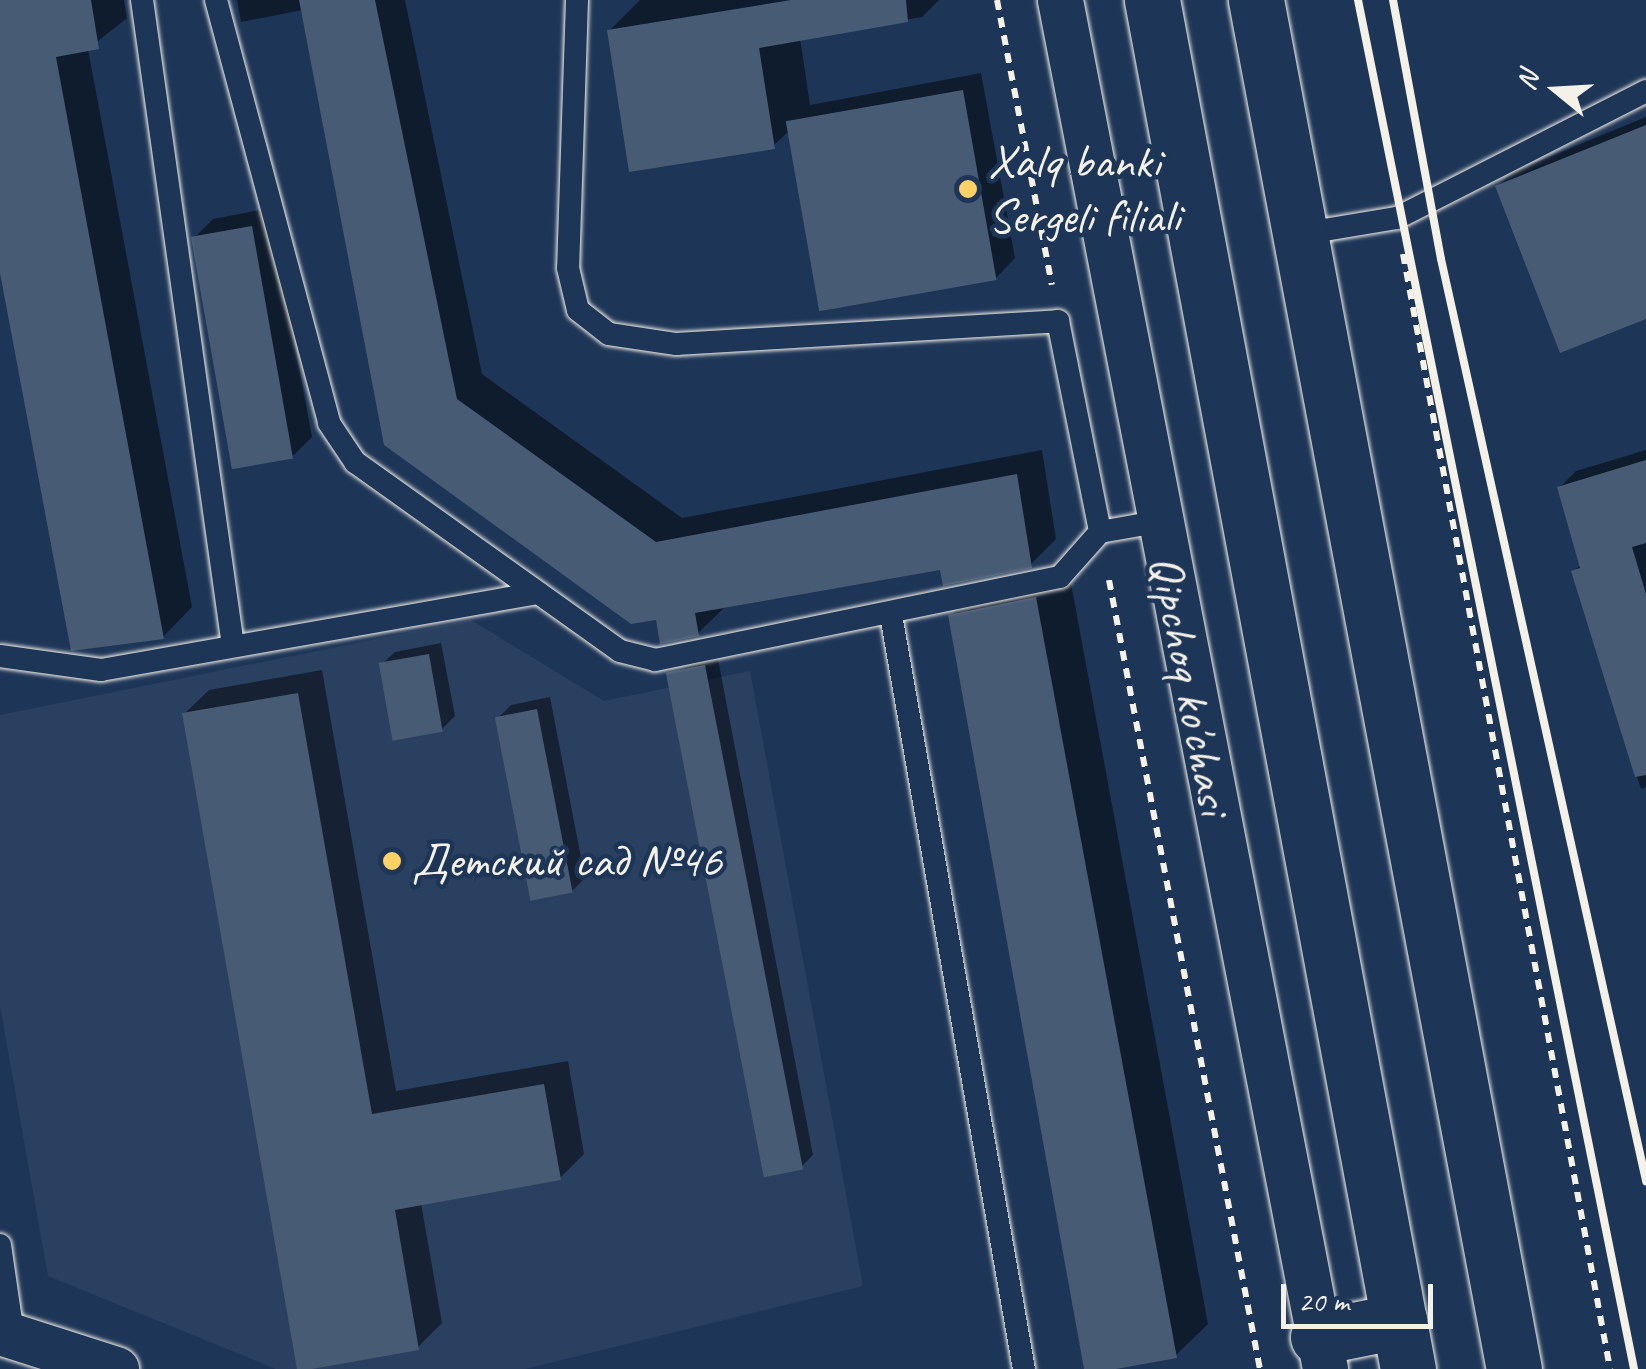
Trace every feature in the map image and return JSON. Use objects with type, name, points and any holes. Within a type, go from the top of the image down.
[{"type":"main road","name":"Qipchoq ko'chasi","points":[[1152,0],[1404,1345]]},
{"type":"main road","points":[[1256,0],[1514,1369]]},
{"type":"main road","points":[[1321,1353],[1404,1345]]},
{"type":"street","name":"Qipchoq ko'chasi","points":[[1060,0],[1321,1353]]},
{"type":"street","points":[[7,1333],[116,1369]]},
{"type":"lane","points":[[142,0],[233,646]]},
{"type":"lane","points":[[216,0],[329,423],[355,462],[620,652],[655,660],[892,615],[1060,577],[1100,532],[1158,522]]},
{"type":"lane","points":[[577,0],[568,268],[578,310],[609,334],[735,343],[1058,321],[1100,532]]},
{"type":"lane","points":[[1300,234],[1397,218],[1646,91]]},
{"type":"lane","points":[[0,656],[101,670],[538,593]]},
{"type":"lane","points":[[892,615],[1024,1369]]},
{"type":"lane","points":[[0,1245],[7,1333]]},
{"type":"path","points":[[997,0],[1058,321]]},
{"type":"path","points":[[1397,218],[1610,1369]]},
{"type":"path","points":[[1100,532],[1260,1369]]},
{"type":"shaded area","name":"Детский сад №46","points":[[471,620],[604,701],[750,671],[863,1286],[525,1369],[276,1369],[48,1276],[0,1006],[0,715]]},
{"type":"building","points":[[0,0],[91,0],[99,49],[56,57],[164,639],[71,651],[0,273]]},
{"type":"building","points":[[299,0],[375,0],[457,399],[656,542],[1017,474],[1032,568],[943,586],[940,570],[695,613],[699,636],[660,644],[656,620],[631,624],[384,445]]},
{"type":"building","points":[[791,0],[906,0],[908,22],[759,48],[775,149],[629,172],[607,30]]},
{"type":"building","points":[[963,90],[997,280],[819,311],[786,121]]},
{"type":"building","points":[[1646,125],[1646,319],[1560,353],[1495,186]]},
{"type":"building","points":[[252,226],[293,458],[232,469],[191,237]]},
{"type":"building","points":[[1646,460],[1646,543],[1632,547],[1646,594],[1646,775],[1635,777],[1571,571],[1580,568],[1557,487]]},
{"type":"building","points":[[1036,597],[1177,1358],[1116,1369],[1084,1369],[948,615]]},
{"type":"building","points":[[429,654],[443,732],[392,741],[379,663]]},
{"type":"building","points":[[705,665],[803,1170],[764,1177],[666,673]]},
{"type":"building","points":[[298,693],[372,1114],[544,1084],[561,1180],[395,1210],[419,1350],[312,1369],[297,1369],[182,713]]},
{"type":"building","points":[[537,709],[573,893],[530,901],[495,717]]},
{"type":"railway","points":[[1358,0],[1634,1369]]},
{"type":"railway","points":[[1393,0],[1441,259],[1646,1181]]},
{"type":"place","name":"Xalq banki Sergeli filiali","points":[[968,189]]},
{"type":"place","name":"Детский сад №46","points":[[392,861]]}]
